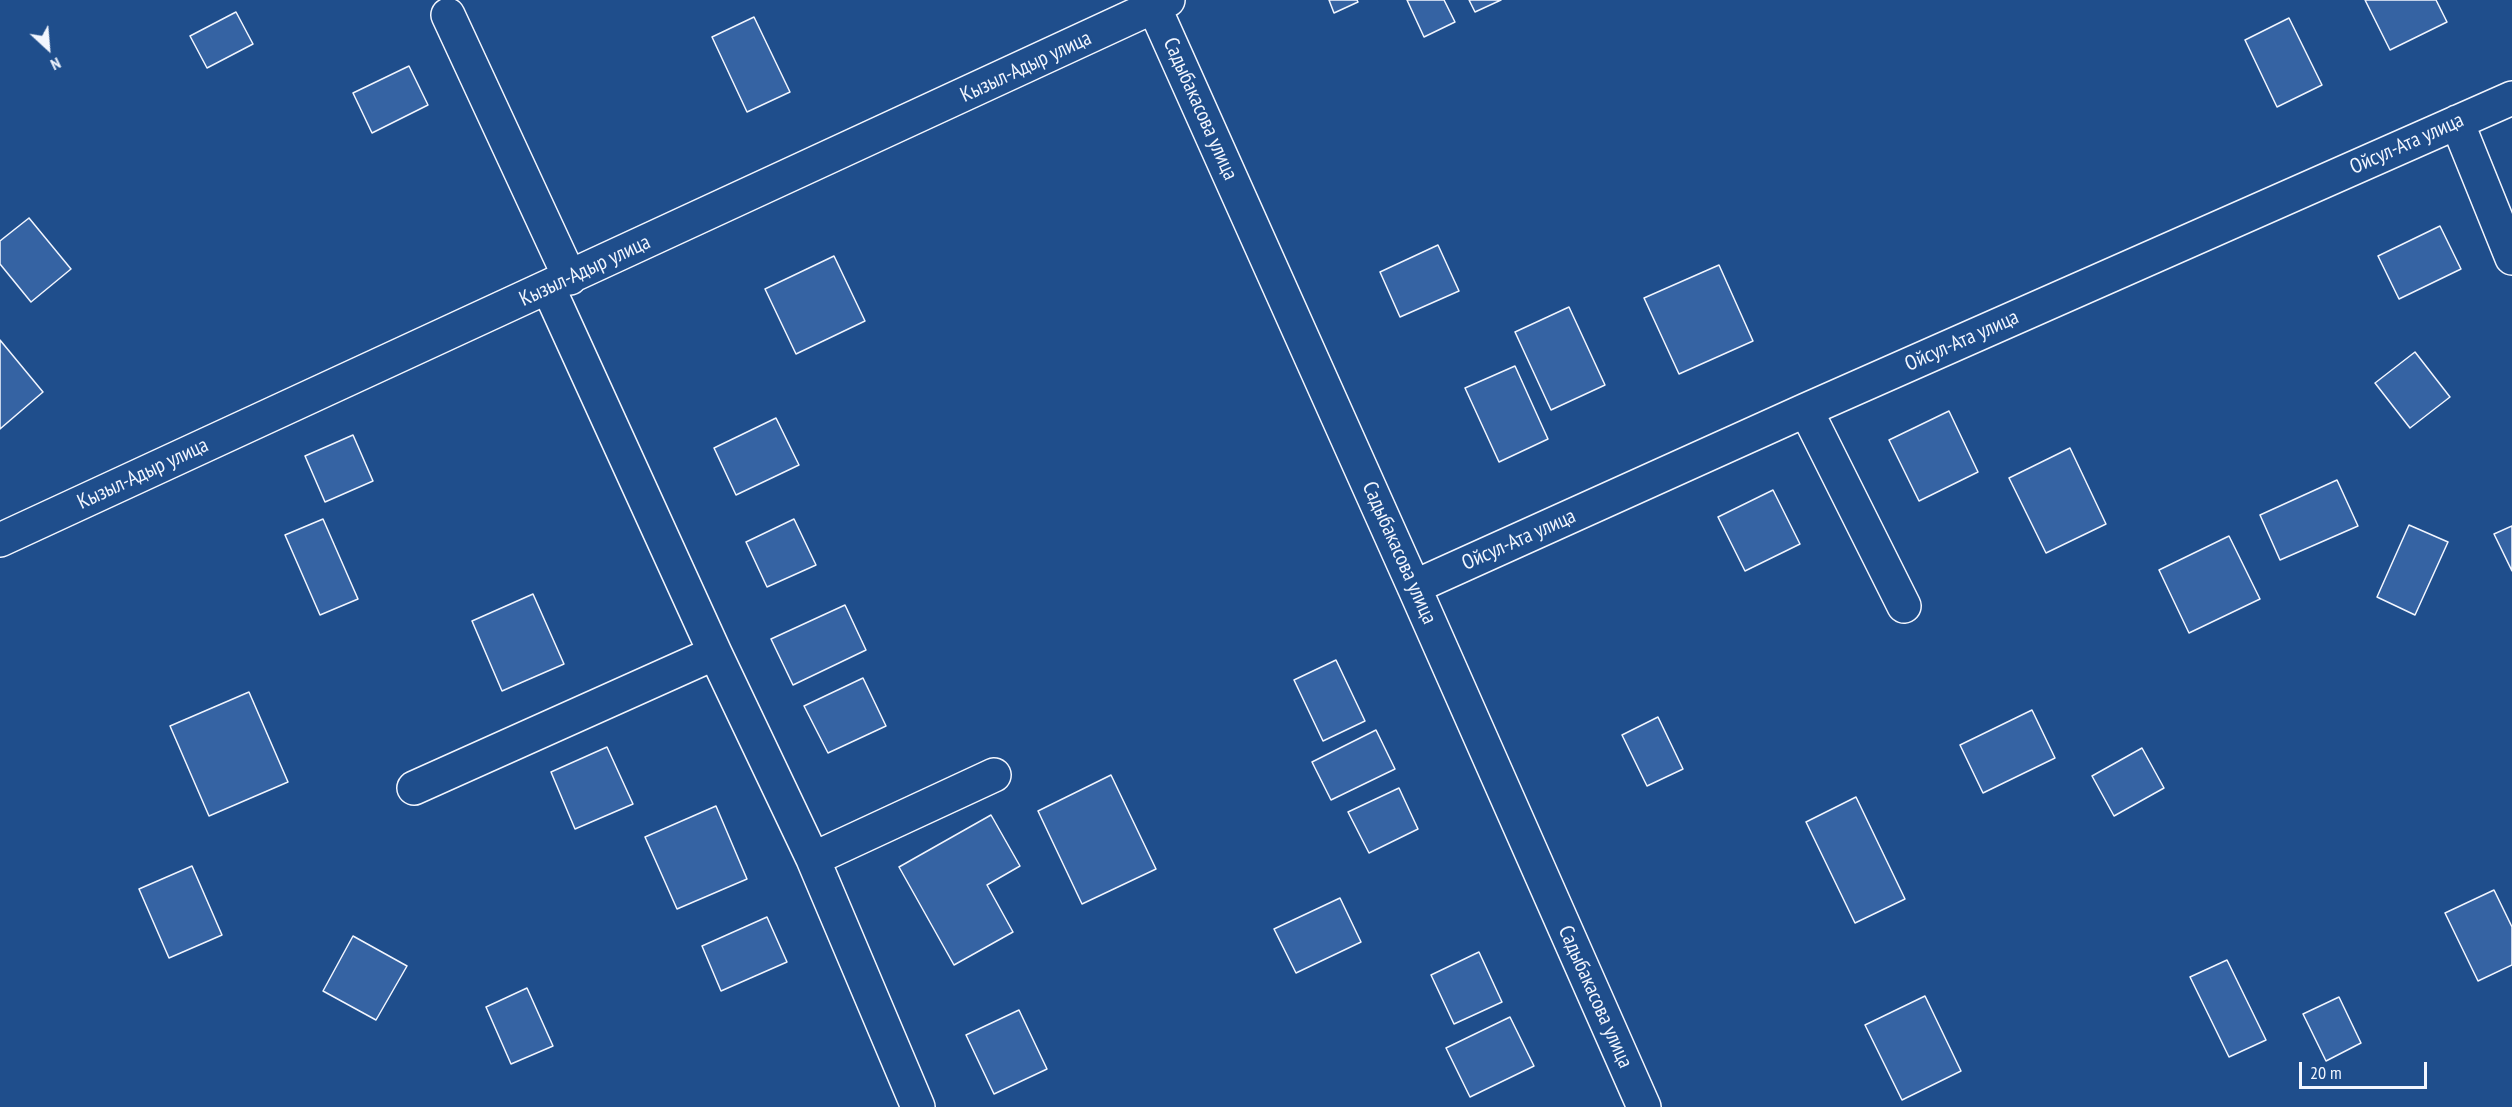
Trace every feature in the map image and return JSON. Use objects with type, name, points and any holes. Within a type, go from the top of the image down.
[{"type":"street","name":"Кызыл-Адыр улица","points":[[0,540],[559,283],[1158,2]]},
{"type":"street","name":"Садыбакасова улица","points":[[1158,2],[1644,1107]]},
{"type":"street","points":[[448,15],[715,653],[813,858],[918,1107]]},
{"type":"street","name":"Ойсул-Ата улица","points":[[1414,587],[1806,410],[2512,98]]},
{"type":"street","points":[[2457,122],[2512,258]]},
{"type":"street","points":[[1806,410],[1904,606]]},
{"type":"street","points":[[414,788],[715,653]]},
{"type":"street","points":[[813,858],[994,775]]},
{"type":"building","points":[[1329,0],[1357,0],[1358,2],[1334,13]]},
{"type":"building","points":[[1407,0],[1444,0],[1455,22],[1424,37]]},
{"type":"building","points":[[1469,0],[1501,0],[1475,12]]},
{"type":"building","points":[[2365,0],[2436,0],[2447,22],[2390,50]]},
{"type":"building","points":[[236,12],[253,44],[207,68],[190,36]]},
{"type":"building","points":[[754,17],[790,92],[747,112],[712,37]]},
{"type":"building","points":[[2289,18],[2322,85],[2277,107],[2245,40]]},
{"type":"building","points":[[409,66],[428,105],[372,133],[353,93]]},
{"type":"building","points":[[29,218],[71,269],[31,302],[0,264],[0,241]]},
{"type":"building","points":[[2440,226],[2461,269],[2399,299],[2378,256]]},
{"type":"building","points":[[1438,245],[1459,291],[1400,317],[1380,272]]},
{"type":"building","points":[[834,256],[865,321],[796,354],[765,289]]},
{"type":"building","points":[[1719,265],[1753,341],[1679,374],[1644,298]]},
{"type":"building","points":[[1569,307],[1605,385],[1551,410],[1515,332]]},
{"type":"building","points":[[0,340],[43,392],[0,429]]},
{"type":"building","points":[[2415,352],[2450,397],[2410,428],[2375,383]]},
{"type":"building","points":[[1515,366],[1548,439],[1499,462],[1465,388]]},
{"type":"building","points":[[1949,411],[1978,472],[1919,501],[1889,440]]},
{"type":"building","points":[[776,418],[799,465],[736,495],[714,448]]},
{"type":"building","points":[[353,435],[373,481],[325,502],[305,456]]},
{"type":"building","points":[[2070,448],[2106,524],[2046,553],[2009,478]]},
{"type":"building","points":[[2337,480],[2358,526],[2280,560],[2260,515]]},
{"type":"building","points":[[1773,490],[1800,544],[1745,571],[1718,517]]},
{"type":"building","points":[[323,519],[358,599],[320,615],[285,535]]},
{"type":"building","points":[[794,519],[816,565],[767,587],[746,542]]},
{"type":"building","points":[[2409,525],[2448,542],[2415,615],[2377,597]]},
{"type":"building","points":[[2512,526],[2512,571],[2494,534]]},
{"type":"building","points":[[2229,536],[2260,599],[2189,633],[2159,570]]},
{"type":"building","points":[[533,594],[564,664],[502,691],[472,621]]},
{"type":"building","points":[[845,605],[866,650],[793,685],[771,639]]},
{"type":"building","points":[[1336,660],[1365,721],[1323,741],[1294,680]]},
{"type":"building","points":[[863,678],[886,726],[828,753],[804,706]]},
{"type":"building","points":[[249,692],[288,782],[209,816],[170,726]]},
{"type":"building","points":[[2032,710],[2055,758],[1983,793],[1960,745]]},
{"type":"building","points":[[1658,717],[1683,769],[1647,786],[1622,735]]},
{"type":"building","points":[[1376,730],[1395,769],[1331,800],[1312,762]]},
{"type":"building","points":[[607,747],[633,804],[575,829],[551,772]]},
{"type":"building","points":[[2142,748],[2164,788],[2114,816],[2092,776]]},
{"type":"building","points":[[1111,775],[1156,869],[1082,904],[1038,811]]},
{"type":"building","points":[[1399,788],[1418,829],[1369,853],[1348,812]]},
{"type":"building","points":[[1856,797],[1905,899],[1855,923],[1806,822]]},
{"type":"building","points":[[716,806],[747,879],[677,909],[645,837]]},
{"type":"building","points":[[991,815],[1020,866],[987,885],[1013,932],[954,965],[899,867]]},
{"type":"building","points":[[192,866],[222,935],[169,958],[139,889]]},
{"type":"building","points":[[2494,890],[2512,927],[2512,965],[2478,981],[2445,913]]},
{"type":"building","points":[[1340,898],[1361,942],[1296,973],[1274,929]]},
{"type":"building","points":[[767,917],[787,962],[721,991],[702,946]]},
{"type":"building","points":[[353,936],[407,966],[376,1020],[323,991]]},
{"type":"building","points":[[1479,952],[1502,1002],[1454,1024],[1431,975]]},
{"type":"building","points":[[2227,960],[2266,1040],[2229,1057],[2190,977]]},
{"type":"building","points":[[527,988],[553,1046],[511,1064],[486,1007]]},
{"type":"building","points":[[1925,996],[1961,1071],[1902,1100],[1865,1025]]},
{"type":"building","points":[[2339,997],[2361,1043],[2326,1061],[2303,1014]]},
{"type":"building","points":[[1019,1010],[1047,1069],[994,1094],[966,1035]]},
{"type":"building","points":[[1510,1017],[1534,1066],[1470,1097],[1446,1048]]}]
